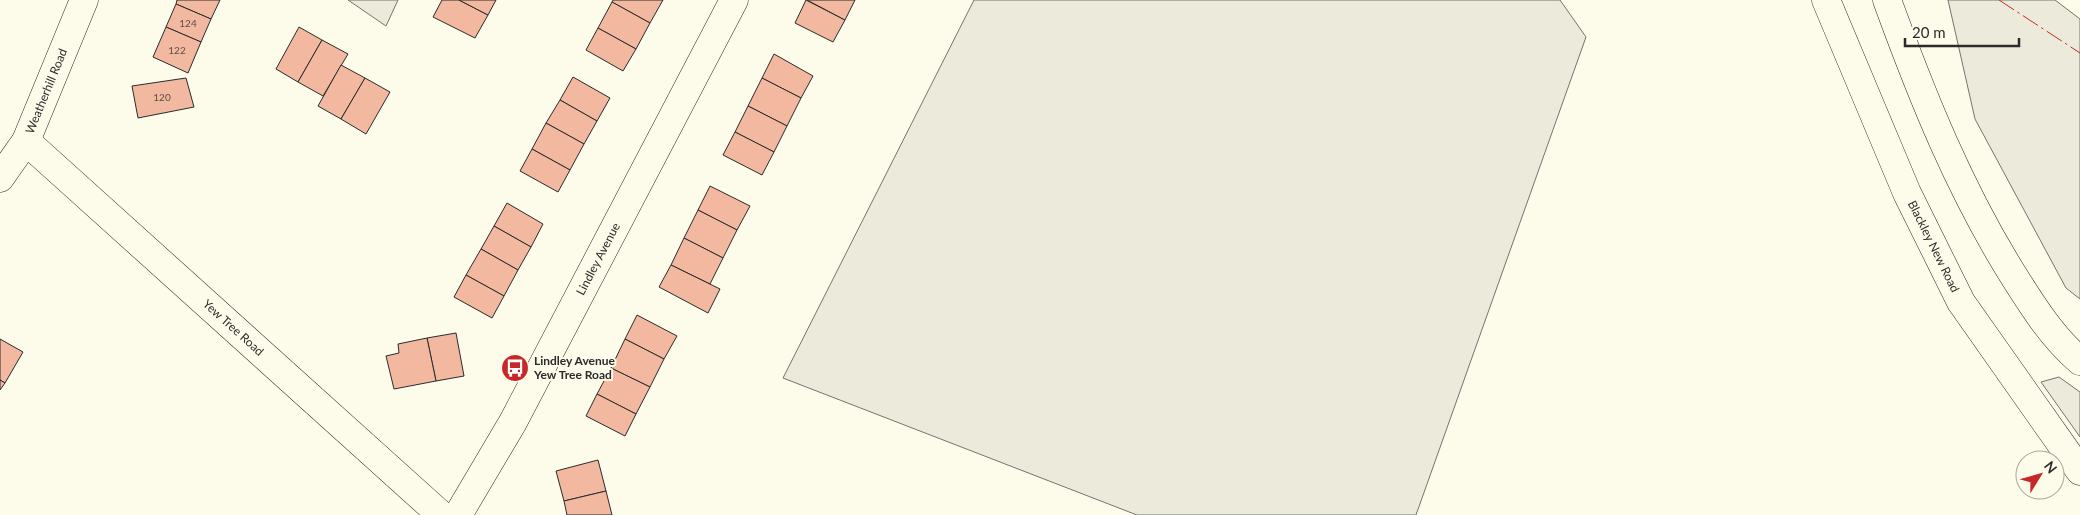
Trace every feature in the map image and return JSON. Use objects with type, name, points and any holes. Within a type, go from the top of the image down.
[{"type":"main road","name":"Weatherhill Road","points":[[0,178],[26,141],[84,0]]},
{"type":"main road","name":"Lindley Avenue","points":[[458,515],[513,422],[734,0]]},
{"type":"main road","name":"Blackley New Road","points":[[1826,0],[1907,193],[1961,302],[2080,471]]},
{"type":"main road","points":[[1886,0],[1920,90],[1959,178],[1994,246],[2047,327],[2080,361]]},
{"type":"main road","name":"Yew Tree Road","points":[[26,141],[441,515]]},
{"type":"shaded area","points":[[348,0],[398,0],[386,26]]},
{"type":"shaded area","points":[[974,0],[1560,0],[1586,37],[1416,515],[1137,515],[783,378]]},
{"type":"shaded area","points":[[1948,0],[2055,0],[2080,19],[2080,299],[2066,288],[1975,119]]},
{"type":"shaded area","points":[[2059,377],[2080,392],[2080,437],[2041,382]]},
{"type":"building","points":[[177,0],[220,0],[211,19],[176,4]]},
{"type":"building","points":[[442,0],[459,0],[488,15],[475,38],[433,17]]},
{"type":"building","points":[[459,0],[496,0],[488,15]]},
{"type":"building","points":[[613,0],[663,0],[650,23],[612,2]]},
{"type":"building","points":[[806,0],[845,20],[833,42],[795,23]]},
{"type":"building","points":[[807,0],[855,0],[845,20]]},
{"type":"building","points":[[612,2],[650,23],[636,49],[598,28]]},
{"type":"building","points":[[176,4],[211,19],[201,42],[166,27]]},
{"type":"building","points":[[166,27],[201,42],[188,73],[153,57]]},
{"type":"building","points":[[299,27],[322,40],[298,82],[276,69]]},
{"type":"building","points":[[598,28],[636,49],[623,71],[586,50]]},
{"type":"building","points":[[322,40],[348,54],[323,96],[298,82]]},
{"type":"building","points":[[774,54],[813,76],[801,98],[762,78]]},
{"type":"building","points":[[341,65],[365,78],[341,119],[318,106]]},
{"type":"building","points":[[573,77],[610,98],[597,121],[560,100]]},
{"type":"building","points":[[186,78],[194,107],[138,118],[132,86]]},
{"type":"building","points":[[365,78],[390,92],[366,134],[341,119]]},
{"type":"building","points":[[762,78],[801,98],[787,126],[748,106]]},
{"type":"building","points":[[560,100],[597,121],[584,144],[546,123]]},
{"type":"building","points":[[748,106],[787,126],[774,152],[735,132]]},
{"type":"building","points":[[546,123],[584,144],[570,170],[532,149]]},
{"type":"building","points":[[735,132],[774,152],[762,175],[723,155]]},
{"type":"building","points":[[532,149],[570,170],[558,192],[520,171]]},
{"type":"building","points":[[710,186],[750,206],[737,230],[698,210]]},
{"type":"building","points":[[507,203],[543,224],[531,247],[494,226]]},
{"type":"building","points":[[698,210],[737,230],[723,258],[684,238]]},
{"type":"building","points":[[494,226],[531,247],[518,270],[481,249]]},
{"type":"building","points":[[684,238],[723,258],[710,284],[671,265]]},
{"type":"building","points":[[481,249],[518,270],[504,296],[466,275]]},
{"type":"building","points":[[671,265],[720,289],[708,313],[659,287]]},
{"type":"building","points":[[466,275],[504,296],[492,318],[454,297]]},
{"type":"building","points":[[637,315],[677,336],[664,359],[625,339]]},
{"type":"building","points":[[456,333],[464,376],[436,381],[427,338]]},
{"type":"building","points":[[427,338],[436,381],[394,389],[386,356],[399,353],[398,344]]},
{"type":"building","points":[[0,339],[23,352],[5,383],[0,380]]},
{"type":"building","points":[[625,339],[664,359],[650,387],[611,368]]},
{"type":"building","points":[[611,368],[650,387],[636,414],[597,394]]},
{"type":"building","points":[[0,380],[5,383],[0,390]]},
{"type":"building","points":[[597,394],[636,414],[625,436],[586,416]]},
{"type":"building","points":[[598,460],[606,491],[564,501],[556,471]]},
{"type":"building","points":[[606,491],[612,515],[567,515],[564,501]]},
{"type":"power","points":[[1999,0],[2080,53]]},
{"type":"place","name":"Lindley Avenue Yew Tree Road","points":[[515,368]]}]
